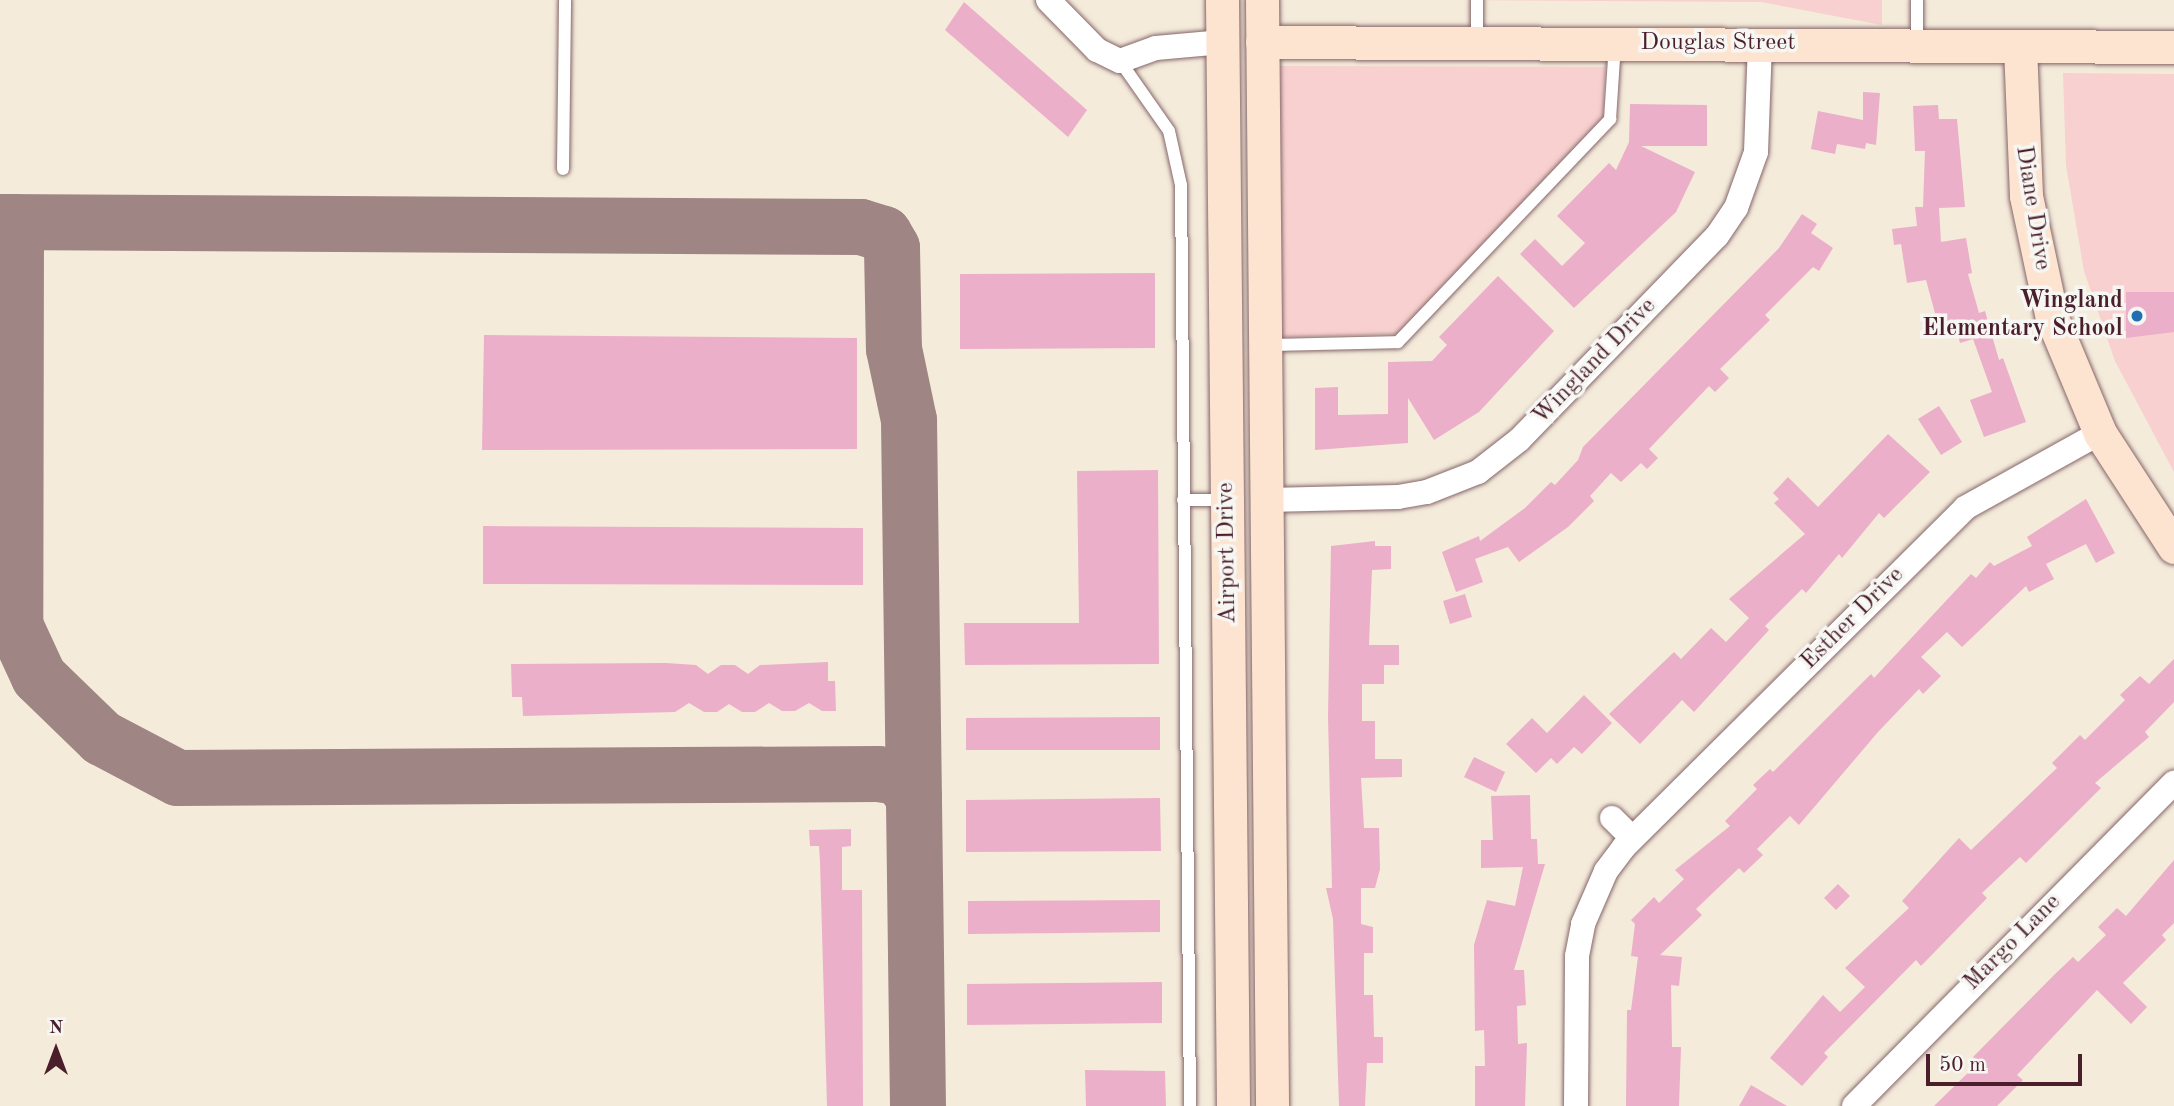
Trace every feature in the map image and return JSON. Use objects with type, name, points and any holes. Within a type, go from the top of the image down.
[{"type":"main road","name":"Airport Drive","points":[[1222,0],[1233,1106]]},
{"type":"main road","name":"Airport Drive","points":[[1262,0],[1272,1106]]},
{"type":"main road","name":"Douglas Street","points":[[1262,41],[2174,47]]},
{"type":"main road","name":"Diane Drive","points":[[2020,46],[2020,134],[2036,258],[2052,318],[2100,433],[2174,548]]},
{"type":"main road","points":[[1225,263],[1245,359],[1247,480],[1253,492],[1267,500]]},
{"type":"street","points":[[1048,0],[1097,50],[1120,61],[1156,48],[1223,42]]},
{"type":"street","name":"Wingland Drive","points":[[1267,500],[1398,497],[1427,492],[1478,472],[1519,440],[1717,236],[1736,208],[1756,152],[1760,45]]},
{"type":"street","name":"Esther Drive","points":[[1576,1106],[1577,956],[1583,924],[1606,871],[1632,838],[1965,508],[2100,433]]},
{"type":"street","name":"Margo Lane","points":[[1854,1106],[2174,783]]},
{"type":"street","points":[[1612,818],[1632,838]]},
{"type":"lane","points":[[564,169],[565,0]]},
{"type":"lane","points":[[1477,0],[1477,43]]},
{"type":"lane","points":[[1917,3],[1917,45]]},
{"type":"lane","points":[[1266,345],[1398,342],[1610,119],[1615,44]]},
{"type":"lane","points":[[1120,61],[1169,131],[1181,184],[1189,1106]]},
{"type":"lane","points":[[1184,500],[1227,500]]},
{"type":"shaded area","points":[[1449,0],[1882,0],[1882,25],[1761,2]]},
{"type":"shaded area","points":[[1279,66],[1605,67],[1604,121],[1398,334],[1281,337]]},
{"type":"shaded area","name":"Wingland Elementary School","points":[[2063,73],[2174,74],[2174,472],[2115,361],[2084,271],[2066,165]]},
{"type":"building","points":[[964,2],[1087,110],[1068,137],[945,30]]},
{"type":"building","points":[[1863,92],[1880,93],[1876,145],[1866,143],[1865,149],[1837,144],[1835,154],[1811,149],[1818,111],[1863,120]]},
{"type":"building","points":[[1630,104],[1707,105],[1707,146],[1641,146],[1695,172],[1676,212],[1574,308],[1520,254],[1535,239],[1562,266],[1585,243],[1557,216],[1609,163],[1616,170],[1629,142]]},
{"type":"building","points":[[1938,105],[1939,119],[1957,119],[1965,207],[1939,208],[1941,242],[1966,238],[1972,273],[1968,274],[1979,313],[1985,311],[1999,360],[2003,358],[2026,422],[1984,437],[1970,400],[1992,392],[1973,339],[1960,343],[1955,324],[1939,328],[1926,280],[1907,283],[1901,244],[1894,245],[1892,229],[1917,226],[1915,207],[1923,207],[1925,151],[1915,151],[1913,106]]},
{"type":"building","points":[[1802,214],[1817,224],[1811,233],[1833,248],[1819,271],[1813,267],[1765,315],[1770,320],[1720,369],[1729,378],[1715,392],[1709,386],[1649,449],[1658,458],[1647,469],[1641,463],[1621,482],[1611,473],[1590,496],[1594,501],[1568,527],[1519,562],[1508,547],[1475,559],[1483,582],[1456,592],[1442,552],[1479,536],[1480,541],[1525,508],[1551,482],[1555,485],[1578,460],[1583,447],[1779,248]]},
{"type":"building","points":[[1155,273],[1155,348],[960,349],[960,274]]},
{"type":"building","points":[[1498,276],[1554,331],[1479,412],[1434,440],[1408,398],[1408,443],[1315,450],[1315,388],[1338,387],[1338,415],[1388,414],[1388,362],[1432,361],[1447,345],[1439,337]]},
{"type":"building","points":[[2126,292],[2174,292],[2174,332],[2126,338]]},
{"type":"building","points":[[484,335],[857,338],[857,449],[482,450]]},
{"type":"building","points":[[1939,406],[1962,442],[1941,455],[1918,419]]},
{"type":"building","points":[[1888,434],[1930,472],[1884,518],[1879,513],[1842,558],[1839,554],[1806,593],[1802,589],[1765,626],[1769,630],[1694,712],[1682,700],[1640,744],[1609,714],[1674,652],[1681,659],[1711,628],[1726,642],[1749,618],[1729,599],[1805,534],[1774,503],[1779,499],[1773,493],[1788,477],[1818,507]]},
{"type":"building","points":[[1158,470],[1159,664],[965,665],[964,623],[1079,623],[1077,471]]},
{"type":"building","points":[[2086,499],[2115,553],[2096,563],[2086,544],[2046,564],[2054,579],[2029,592],[2026,586],[1962,647],[1947,632],[1921,657],[1941,676],[1923,694],[1919,689],[1878,732],[1799,825],[1790,816],[1757,849],[1763,855],[1744,873],[1739,868],[1696,909],[1702,915],[1660,955],[1682,957],[1679,986],[1671,985],[1672,1047],[1681,1047],[1679,1106],[1626,1106],[1627,1010],[1631,1010],[1638,957],[1631,956],[1635,924],[1631,920],[1654,897],[1659,903],[1684,879],[1675,870],[1730,826],[1725,821],[1757,789],[1753,785],[1770,769],[1773,772],[1871,674],[1874,678],[1971,574],[1976,578],[1990,562],[1994,566],[2032,546],[2027,537]]},
{"type":"building","points":[[483,526],[863,528],[863,585],[483,584]]},
{"type":"building","points":[[1375,541],[1375,546],[1391,546],[1391,569],[1372,570],[1369,645],[1399,645],[1399,665],[1384,665],[1384,684],[1362,684],[1362,721],[1375,721],[1375,759],[1402,759],[1402,777],[1361,778],[1364,828],[1379,828],[1380,869],[1375,888],[1361,888],[1361,924],[1373,927],[1373,953],[1364,953],[1364,995],[1373,995],[1374,1037],[1383,1037],[1383,1063],[1367,1063],[1365,1106],[1339,1106],[1333,919],[1326,888],[1332,888],[1328,716],[1331,546]]},
{"type":"building","points":[[1465,594],[1472,617],[1450,624],[1443,601]]},
{"type":"building","points":[[2174,659],[2174,702],[2145,732],[2149,737],[2095,783],[2101,788],[2026,863],[2020,857],[1982,893],[1987,898],[1921,966],[1916,960],[1824,1053],[1828,1057],[1802,1086],[1770,1058],[1823,995],[1840,1012],[1865,987],[1845,968],[1909,908],[1902,901],[1959,838],[1971,850],[2057,768],[2052,763],[2080,735],[2085,740],[2125,700],[2120,695],[2140,676],[2149,684]]},
{"type":"building","points":[[828,662],[828,681],[835,681],[836,711],[822,711],[809,703],[795,711],[782,711],[769,703],[755,712],[742,712],[729,704],[717,712],[704,712],[689,703],[675,712],[523,716],[522,697],[512,697],[511,664],[666,663],[696,665],[708,674],[721,665],[735,665],[748,674],[760,665]]},
{"type":"building","points":[[1584,695],[1612,723],[1582,754],[1574,747],[1557,764],[1551,758],[1536,773],[1506,744],[1532,718],[1547,733]]},
{"type":"building","points":[[1160,717],[1160,750],[966,750],[966,718]]},
{"type":"building","points":[[1474,757],[1505,772],[1496,792],[1464,777]]},
{"type":"building","points":[[1530,795],[1531,839],[1537,839],[1538,864],[1545,864],[1514,970],[1524,970],[1526,1005],[1517,1006],[1518,1044],[1527,1043],[1525,1106],[1475,1106],[1475,1066],[1485,1066],[1484,1030],[1475,1031],[1474,945],[1487,900],[1515,906],[1523,867],[1481,868],[1481,840],[1493,840],[1491,796]]},
{"type":"building","points":[[1160,798],[1161,851],[966,852],[966,800]]},
{"type":"building","points":[[851,829],[851,846],[842,847],[842,890],[862,890],[863,1106],[827,1106],[819,846],[810,846],[809,830]]},
{"type":"building","points":[[2174,860],[2174,923],[2162,935],[2166,940],[2123,983],[2147,1007],[2131,1024],[2097,990],[2017,1075],[2023,1080],[1997,1106],[1934,1106],[1979,1062],[1973,1057],[2054,975],[2073,957],[2078,962],[2106,935],[2098,927],[2117,908],[2126,916]]},
{"type":"building","points":[[1838,884],[1850,896],[1836,910],[1824,898]]},
{"type":"building","points":[[1160,900],[1160,932],[968,934],[968,901]]},
{"type":"building","points":[[1162,982],[1162,1023],[967,1025],[967,984]]},
{"type":"building","points":[[1085,1070],[1165,1071],[1166,1106],[1086,1106]]},
{"type":"building","points":[[1751,1085],[1787,1106],[1739,1106]]},
{"type":"taxiway","points":[[0,222],[861,227],[884,234],[892,248],[894,349],[909,420],[918,1106]]},
{"type":"taxiway","points":[[16,222],[15,625],[39,677],[102,738],[178,778],[878,774],[899,777],[914,797]]},
{"type":"place","name":"Wingland Elementary School","points":[[2137,316]]}]
